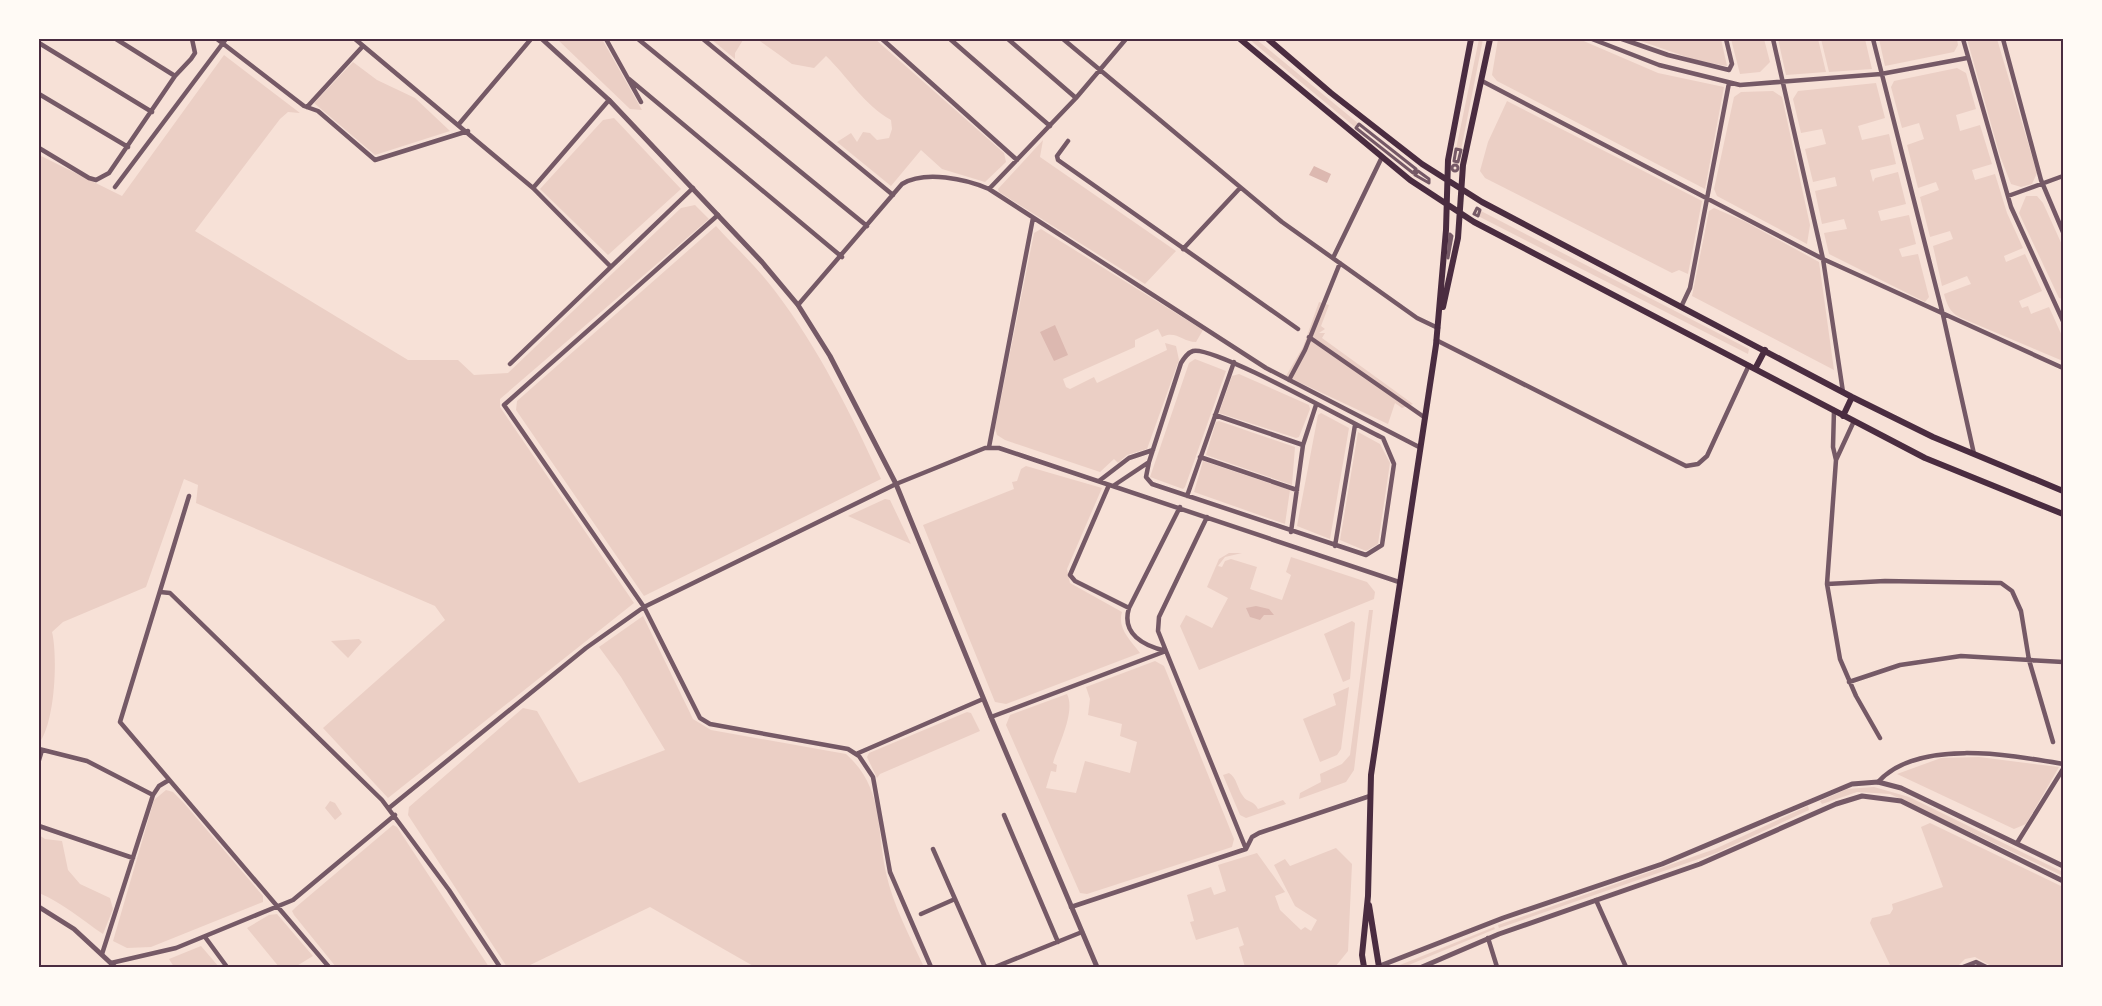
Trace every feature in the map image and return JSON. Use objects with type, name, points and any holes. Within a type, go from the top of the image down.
[{"type":"main road","points":[[1240,39],[1382,157],[1462,214],[1925,458],[2063,514]]},
{"type":"main road","points":[[1268,39],[1331,93],[1462,189],[1852,397],[1974,454],[2063,491]]},
{"type":"main road","points":[[1438,328],[1448,160],[1471,39]]},
{"type":"main road","points":[[1364,967],[1362,955],[1368,896],[1370,796],[1399,582],[1438,328],[1462,214],[1463,165],[1490,39]]},
{"type":"main road","points":[[1752,367],[1765,350]]},
{"type":"main road","points":[[1844,416],[1852,397]]},
{"type":"main road","points":[[1368,896],[1378,967]]},
{"type":"street","points":[[116,39],[175,76]]},
{"type":"street","points":[[39,148],[89,178],[96,180],[109,173],[175,76],[195,52],[192,39]]},
{"type":"street","points":[[217,39],[224,41],[307,107],[318,111],[375,160],[468,131]]},
{"type":"street","points":[[355,39],[468,131],[533,188],[611,267]]},
{"type":"street","points":[[459,124],[531,39]]},
{"type":"street","points":[[542,39],[609,100],[693,188],[798,304],[851,392],[896,484],[983,699],[1097,967]]},
{"type":"street","points":[[606,39],[641,102]]},
{"type":"street","points":[[638,39],[867,226]]},
{"type":"street","points":[[703,39],[892,195]]},
{"type":"street","points":[[882,39],[1017,160]]},
{"type":"street","points":[[950,39],[1050,126]]},
{"type":"street","points":[[1008,39],[1076,98]]},
{"type":"street","points":[[1063,39],[1282,222],[1417,318],[1438,328]]},
{"type":"street","points":[[989,189],[1076,98],[1125,39]]},
{"type":"street","points":[[1592,39],[1659,65],[1729,83],[1784,84],[1881,74],[1967,58]]},
{"type":"street","points":[[1622,39],[1668,56],[1729,70],[1732,64],[1726,39]]},
{"type":"street","points":[[1773,39],[1822,259],[1843,392]]},
{"type":"street","points":[[1873,39],[1943,315],[1974,454]]},
{"type":"street","points":[[1963,39],[2008,196],[2063,321]]},
{"type":"street","points":[[2002,39],[2043,185],[2063,232]]},
{"type":"street","points":[[115,187],[224,41]]},
{"type":"street","points":[[39,43],[152,112]]},
{"type":"street","points":[[307,107],[363,46]]},
{"type":"street","points":[[629,79],[842,257]]},
{"type":"street","points":[[1482,81],[1822,259],[2063,368]]},
{"type":"street","points":[[1682,305],[1690,288],[1729,83]]},
{"type":"street","points":[[39,94],[128,147]]},
{"type":"street","points":[[533,188],[609,100]]},
{"type":"street","points":[[1359,124],[1416,169],[1413,173],[1356,128],[1359,124]]},
{"type":"street","points":[[1068,141],[1057,156],[1058,160],[1298,329]]},
{"type":"street","points":[[1333,258],[1382,157]]},
{"type":"street","points":[[1418,171],[1429,179],[1429,183],[1415,175],[1418,171]]},
{"type":"street","points":[[2008,196],[2063,176]]},
{"type":"street","points":[[798,304],[842,257],[902,184],[916,178],[968,182],[989,189],[1256,362],[1419,447]]},
{"type":"street","points":[[510,364],[693,188]]},
{"type":"street","points":[[1182,249],[1240,188]]},
{"type":"street","points":[[718,215],[504,405],[644,607],[695,710],[705,722],[848,749],[856,754],[873,777],[890,872],[931,967]]},
{"type":"street","points":[[989,447],[1033,218]]},
{"type":"street","points":[[1450,234],[1452,236],[1450,247],[1448,258],[1450,234]]},
{"type":"street","points":[[1289,380],[1340,263]]},
{"type":"street","points":[[1309,337],[1424,417]]},
{"type":"street","points":[[1436,340],[1686,466],[1698,464],[1707,456],[1752,367]]},
{"type":"street","points":[[1194,350],[1204,351],[1234,362],[1383,438],[1394,464],[1382,545],[1366,555],[1148,481],[1145,473],[1185,355],[1194,350]]},
{"type":"street","points":[[1187,496],[1234,362]]},
{"type":"street","points":[[1291,531],[1303,445],[1316,405]]},
{"type":"street","points":[[1834,410],[1833,447],[1836,459],[1827,584],[1840,659],[1849,682],[1880,738]]},
{"type":"street","points":[[1215,415],[1303,445]]},
{"type":"street","points":[[1836,459],[1854,421]]},
{"type":"street","points":[[1335,546],[1355,424]]},
{"type":"street","points":[[389,808],[586,648],[644,607],[896,484],[989,447],[1180,507],[1399,582]]},
{"type":"street","points":[[1099,481],[1129,458],[1153,450]]},
{"type":"street","points":[[1200,457],[1297,490]]},
{"type":"street","points":[[1129,608],[1075,582],[1070,575],[1111,485],[1149,462]]},
{"type":"street","points":[[189,496],[120,723],[329,967]]},
{"type":"street","points":[[1166,651],[1142,643],[1129,627],[1129,608],[1180,507]]},
{"type":"street","points":[[1208,517],[1159,617],[1158,631],[1246,849]]},
{"type":"street","points":[[1827,584],[1885,581],[2001,583],[2007,585],[2017,597],[2029,660],[2053,742]]},
{"type":"street","points":[[160,592],[170,593],[389,808],[455,899],[500,967]]},
{"type":"street","points":[[991,717],[1166,651]]},
{"type":"street","points":[[1849,682],[1900,665],[1961,656],[2063,662]]},
{"type":"street","points":[[856,754],[983,699]]},
{"type":"street","points":[[39,760],[41,749],[87,761],[153,795]]},
{"type":"street","points":[[1878,782],[1890,771],[1933,755],[2014,755],[2063,764]]},
{"type":"street","points":[[2017,843],[2063,769]]},
{"type":"street","points":[[102,954],[153,795],[159,786],[170,780]]},
{"type":"street","points":[[1378,967],[1503,918],[1662,864],[1721,841],[1841,786],[1878,782],[1901,788],[2063,866]]},
{"type":"street","points":[[1071,907],[1246,849],[1252,837],[1258,833],[1370,796]]},
{"type":"street","points":[[1422,967],[1488,938],[1700,864],[1850,798],[1890,798],[2063,881]]},
{"type":"street","points":[[1812,799],[1818,812]]},
{"type":"street","points":[[39,907],[62,920],[113,965],[163,952],[205,937],[300,896],[395,815]]},
{"type":"street","points":[[1004,815],[1058,942]]},
{"type":"street","points":[[39,826],[134,858]]},
{"type":"street","points":[[933,849],[985,967]]},
{"type":"street","points":[[921,915],[955,899]]},
{"type":"street","points":[[1596,900],[1626,967]]},
{"type":"street","points":[[995,967],[1082,933]]},
{"type":"street","points":[[205,937],[227,967]]},
{"type":"street","points":[[1488,938],[1497,967]]},
{"type":"street","points":[[1963,967],[1970,963],[1986,967]]},
{"type":"shaded area","points":[[557,39],[602,39],[642,110],[630,109]]},
{"type":"shaded area","points":[[711,39],[743,40],[735,53],[735,59]]},
{"type":"shaded area","points":[[757,39],[875,39],[1004,153],[1006,162],[985,182],[942,169],[921,150],[891,186],[837,142],[851,133],[857,142],[863,132],[870,133],[877,140],[889,138],[892,129],[891,120],[872,106],[826,56],[814,68],[792,64]]},
{"type":"shaded area","points":[[1249,39],[1256,39],[1359,124],[1356,128]]},
{"type":"shaded area","points":[[1479,39],[1483,39],[1461,150],[1456,149]]},
{"type":"shaded area","points":[[1498,39],[1579,39],[1658,73],[1724,87],[1705,189],[1497,81],[1492,75]]},
{"type":"shaded area","points":[[1635,39],[1721,39],[1727,66],[1698,61]]},
{"type":"shaded area","points":[[1731,39],[1764,39],[1770,62],[1760,72],[1740,74]]},
{"type":"shaded area","points":[[1778,39],[1818,39],[1826,72],[1786,75]]},
{"type":"shaded area","points":[[1821,39],[1865,39],[1872,69],[1829,72]]},
{"type":"shaded area","points":[[1879,39],[1957,39],[1958,45],[1954,52],[1885,66]]},
{"type":"shaded area","points":[[1967,39],[1997,39],[2037,173],[2032,184],[2021,187],[2011,184],[2000,156]]},
{"type":"shaded area","points":[[224,55],[300,113],[288,112],[280,119],[195,231],[408,360],[458,360],[474,375],[508,373],[681,208],[695,205],[709,219],[500,399],[500,407],[634,603],[388,798],[323,728],[445,620],[435,606],[196,503],[198,485],[184,479],[146,587],[63,622],[52,632],[55,657],[54,689],[49,721],[39,743],[39,155],[122,196]]},
{"type":"shaded area","points":[[353,62],[377,80],[415,98],[450,131],[375,155],[314,103]]},
{"type":"shaded area","points":[[1957,68],[1966,73],[1976,109],[1956,115],[1960,131],[1980,125],[1992,164],[1972,170],[1975,180],[1995,174],[2007,213],[2023,248],[2004,256],[2006,262],[2025,254],[2042,291],[2019,301],[2022,308],[2028,306],[2031,314],[2049,307],[2063,338],[2063,361],[1959,317],[1946,302],[1944,294],[1971,284],[1967,276],[1942,286],[1933,246],[1953,239],[1950,231],[1930,237],[1920,197],[1939,190],[1936,182],[1918,188],[1907,145],[1924,139],[1919,123],[1902,128],[1891,87],[1894,81]]},
{"type":"shaded area","points":[[1876,83],[1885,118],[1858,126],[1862,140],[1889,134],[1896,164],[1870,170],[1873,182],[1875,178],[1898,172],[1906,204],[1878,211],[1881,221],[1909,215],[1916,244],[1899,249],[1902,257],[1918,254],[1929,297],[1925,302],[1829,254],[1824,233],[1847,229],[1844,219],[1822,224],[1815,191],[1837,186],[1835,177],[1813,182],[1805,149],[1826,144],[1822,129],[1801,133],[1793,99],[1798,91]]},
{"type":"shaded area","points":[[1773,91],[1782,97],[1810,225],[1807,244],[1717,196],[1714,189],[1734,97],[1741,92]]},
{"type":"shaded area","points":[[1507,101],[1702,201],[1688,274],[1679,270],[1672,273],[1485,178],[1480,171],[1488,142]]},
{"type":"shaded area","points":[[614,118],[681,189],[608,255],[540,189],[603,120]]},
{"type":"shaded area","points":[[1043,140],[1040,157],[1176,251],[1145,284],[999,192],[998,189]]},
{"type":"shaded area","points":[[1314,166],[1331,174],[1327,183],[1309,175]]},
{"type":"shaded area","points":[[2026,196],[2037,196],[2043,203],[2063,247],[2063,299],[2059,298],[2019,213]]},
{"type":"shaded area","points":[[1714,208],[1744,221],[1819,262],[1834,370],[1692,296],[1709,211]]},
{"type":"shaded area","points":[[1481,211],[1749,349],[1748,354],[1478,216]]},
{"type":"shaded area","points":[[716,226],[768,283],[806,336],[846,406],[881,479],[644,596],[516,410],[517,401]]},
{"type":"shaded area","points":[[1041,229],[1203,330],[1196,342],[1171,335],[1162,337],[1158,329],[1135,340],[1135,347],[1063,379],[1066,387],[1070,389],[1094,377],[1097,383],[1167,350],[1165,343],[1176,346],[1179,360],[1147,449],[1127,455],[1118,463],[1114,459],[1100,472],[1005,440],[997,435],[995,428],[1034,233]]},
{"type":"shaded area","points":[[1319,302],[1329,305],[1321,326],[1325,329],[1319,333],[1325,333],[1322,338],[1413,404],[1402,408],[1395,403],[1388,424],[1286,376],[1303,347]]},
{"type":"shaded area","points":[[1055,325],[1068,355],[1054,361],[1040,332]]},
{"type":"shaded area","points":[[1195,359],[1226,371],[1183,489],[1150,477],[1189,363]]},
{"type":"shaded area","points":[[1239,374],[1309,405],[1310,409],[1299,437],[1296,438],[1219,413],[1232,376]]},
{"type":"shaded area","points":[[1321,413],[1349,428],[1330,539],[1297,526],[1318,415]]},
{"type":"shaded area","points":[[1219,421],[1295,447],[1292,485],[1206,455],[1216,422]]},
{"type":"shaded area","points":[[1358,432],[1380,444],[1390,463],[1378,544],[1366,551],[1340,540]]},
{"type":"shaded area","points":[[1203,461],[1290,490],[1285,524],[1194,492]]},
{"type":"shaded area","points":[[1026,466],[1102,488],[1067,569],[1070,583],[1122,612],[1123,629],[1140,653],[1006,704],[995,702],[923,525],[1014,489],[1012,482],[1017,481],[1021,469]]},
{"type":"shaded area","points":[[885,499],[890,500],[911,544],[848,516]]},
{"type":"shaded area","points":[[1229,553],[1242,553],[1225,557],[1218,566],[1222,567],[1225,561],[1231,559],[1257,567],[1250,589],[1282,600],[1291,575],[1286,572],[1291,557],[1367,582],[1375,592],[1374,599],[1199,670],[1180,626],[1186,615],[1212,628],[1228,598],[1207,587],[1219,559]]},
{"type":"shaded area","points":[[1256,606],[1269,609],[1274,615],[1264,615],[1260,620],[1250,617],[1246,608]]},
{"type":"shaded area","points":[[1369,610],[1373,610],[1354,770],[1346,782],[1299,799],[1300,793],[1321,782],[1320,774],[1342,764],[1350,755]]},
{"type":"shaded area","points":[[643,616],[693,719],[711,730],[846,754],[858,767],[873,794],[886,873],[893,897],[924,967],[772,965],[755,967],[650,907],[526,967],[507,967],[408,815],[409,807],[523,708],[537,711],[579,783],[665,750],[621,677],[599,647]]},
{"type":"shaded area","points":[[1352,621],[1355,623],[1350,679],[1343,682],[1324,634]]},
{"type":"shaded area","points":[[359,639],[362,642],[348,658],[331,641]]},
{"type":"shaded area","points":[[1155,661],[1164,666],[1234,839],[1232,847],[1087,894],[1080,893],[1006,725],[1010,715],[1067,694],[1068,719],[1053,763],[1057,765],[1056,772],[1051,771],[1046,788],[1076,793],[1085,761],[1130,773],[1137,742],[1120,736],[1122,724],[1088,715],[1090,699],[1086,687]]},
{"type":"shaded area","points":[[1349,687],[1341,749],[1337,755],[1320,762],[1303,719],[1336,705],[1333,694]]},
{"type":"shaded area","points":[[967,712],[971,713],[980,731],[880,774],[877,778],[867,757],[869,753]]},
{"type":"shaded area","points":[[1979,757],[2059,767],[2026,824],[2014,829],[1897,774],[1941,758]]},
{"type":"shaded area","points":[[1229,773],[1245,798],[1255,804],[1258,809],[1283,800],[1286,804],[1246,818],[1240,815],[1223,775]]},
{"type":"shaded area","points":[[1874,787],[1909,797],[2063,872],[2063,876],[1890,794],[1857,792],[1822,804],[1820,801],[1847,789]]},
{"type":"shaded area","points":[[166,790],[173,792],[183,802],[263,896],[263,902],[151,947],[127,948],[113,941],[154,800]]},
{"type":"shaded area","points":[[330,801],[335,803],[342,814],[335,820],[325,808]]},
{"type":"shaded area","points":[[1808,806],[1809,810],[1716,853],[1499,928],[1498,925],[1715,849]]},
{"type":"shaded area","points":[[1930,823],[2063,887],[2063,967],[1993,967],[1975,957],[1965,959],[1957,967],[1891,967],[1870,923],[1872,918],[1890,914],[1893,909],[1892,904],[1943,887],[1921,827]]},
{"type":"shaded area","points":[[393,825],[397,827],[489,967],[336,967],[294,915],[292,911],[296,907]]},
{"type":"shaded area","points":[[39,835],[45,839],[62,841],[68,870],[80,884],[110,898],[113,909],[103,934],[39,893]]},
{"type":"shaded area","points":[[1336,848],[1352,864],[1348,951],[1335,967],[1245,967],[1239,947],[1244,945],[1238,927],[1196,940],[1190,922],[1194,921],[1187,895],[1211,887],[1214,895],[1226,891],[1218,865],[1257,853],[1285,892],[1275,896],[1280,910],[1301,930],[1305,927],[1311,931],[1317,920],[1295,906],[1274,865],[1285,859],[1290,866]]},
{"type":"shaded area","points":[[277,914],[313,956],[295,967],[279,967],[247,928],[269,915]]},
{"type":"shaded area","points":[[1494,927],[1495,929],[1404,967],[1400,965]]},
{"type":"shaded area","points":[[201,946],[219,967],[174,967],[169,959]]}]
